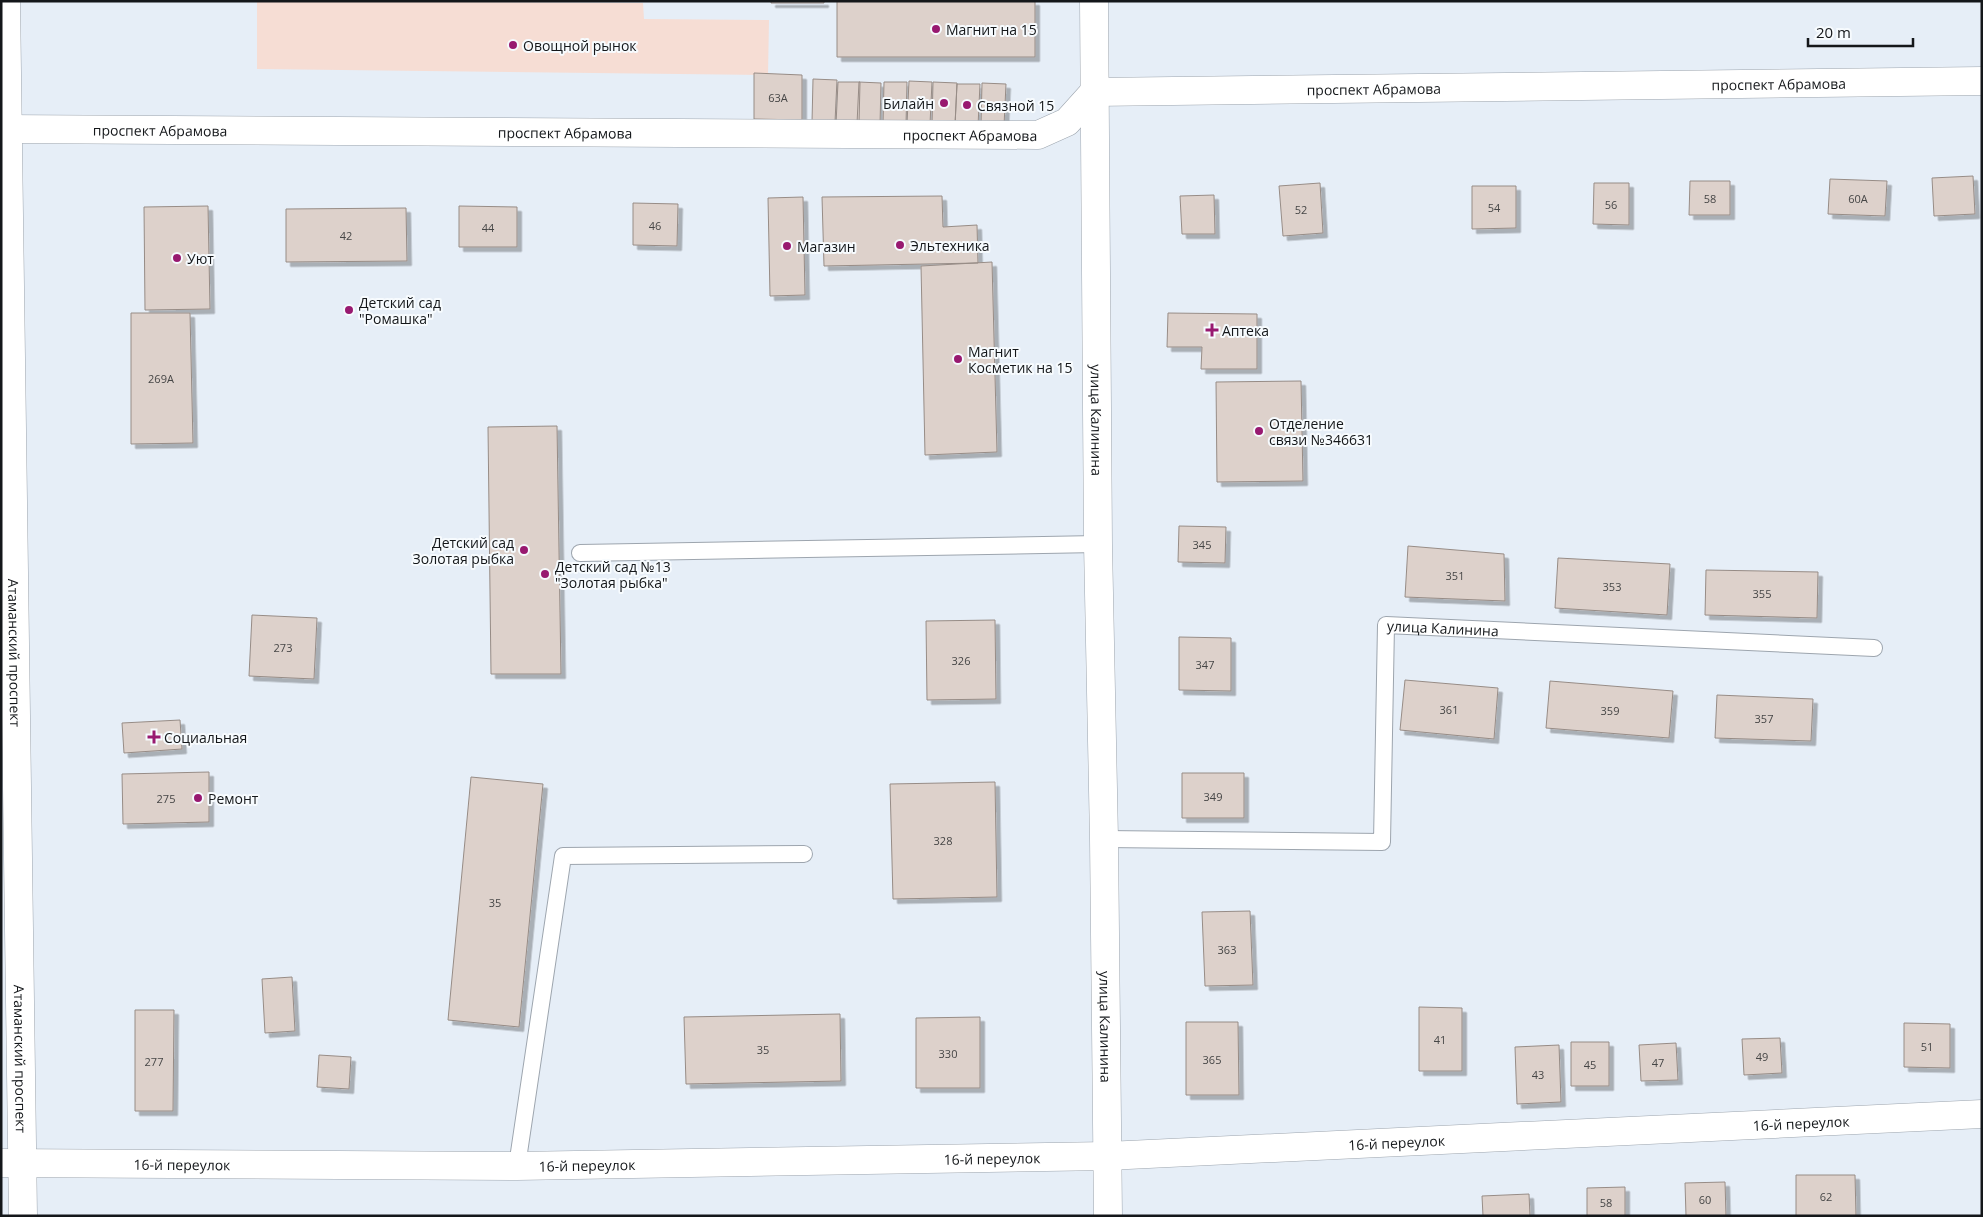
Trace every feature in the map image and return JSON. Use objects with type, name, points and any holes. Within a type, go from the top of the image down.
[{"type":"street","name":"Атаманский проспект","points":[[6,1],[4,129],[12,1162],[23,1216]]},
{"type":"street","name":"улица Калинина","points":[[1094,1],[1098,544],[1104,839],[1108,1216]]},
{"type":"street","name":"проспект Абрамова","points":[[4,129],[1038,135],[1067,122],[1094,92],[1982,81]]},
{"type":"street","name":"16-й переулок","points":[[12,1162],[516,1166],[1107,1156],[1982,1114]]},
{"type":"lane","points":[[580,553],[1098,544]]},
{"type":"lane","name":"улица Калинина","points":[[1104,839],[1382,842],[1386,625],[1874,648]]},
{"type":"lane","points":[[516,1166],[563,856],[804,854]]},
{"type":"shaded area","name":"Овощной рынок","points":[[257,1],[643,3],[644,19],[769,20],[768,75],[257,69]]},
{"type":"building","points":[[771,1],[824,1],[824,3],[771,3]]},
{"type":"building","name":"Магнит на 15","points":[[837,1],[1035,1],[1035,57],[837,57]]},
{"type":"building","points":[[754,73],[802,75],[802,120],[754,119]]},
{"type":"building","points":[[813,79],[837,80],[835,122],[812,122]]},
{"type":"building","points":[[909,81],[932,82],[930,124],[907,124]]},
{"type":"building","points":[[838,82],[860,82],[859,124],[836,124]]},
{"type":"building","points":[[859,82],[881,83],[880,125],[857,124]]},
{"type":"building","points":[[884,82],[907,82],[906,125],[883,124]]},
{"type":"building","name":"Билайн","points":[[933,82],[957,83],[955,125],[932,124]]},
{"type":"building","points":[[982,83],[1006,84],[1004,126],[981,125]]},
{"type":"building","name":"Связной 15","points":[[957,84],[980,84],[978,126],[955,126]]},
{"type":"building","points":[[1973,176],[1975,214],[1934,216],[1932,178]]},
{"type":"building","points":[[1830,179],[1887,181],[1885,216],[1828,214]]},
{"type":"building","points":[[1690,181],[1730,181],[1730,215],[1689,215]]},
{"type":"building","points":[[1320,183],[1323,233],[1283,236],[1279,186]]},
{"type":"building","points":[[1594,183],[1629,183],[1629,225],[1593,224]]},
{"type":"building","points":[[1472,186],[1516,186],[1516,228],[1472,229]]},
{"type":"building","points":[[1214,195],[1215,234],[1182,234],[1180,196]]},
{"type":"building","name":"Эльтехника","points":[[942,196],[943,227],[977,225],[978,263],[824,266],[822,197]]},
{"type":"building","name":"Магазин","points":[[803,197],[805,295],[770,296],[768,198]]},
{"type":"building","points":[[633,203],[678,204],[677,246],[633,245]]},
{"type":"building","name":"Уют","points":[[208,206],[210,309],[145,310],[144,207]]},
{"type":"building","points":[[459,206],[517,207],[517,247],[459,247]]},
{"type":"building","points":[[406,208],[407,261],[286,262],[286,209]]},
{"type":"building","name":"Магнит Косметик на 15","points":[[992,262],[997,452],[925,455],[921,266]]},
{"type":"building","points":[[131,313],[190,313],[193,443],[131,444]]},
{"type":"building","name":"Аптека","points":[[1168,313],[1257,314],[1257,369],[1201,369],[1202,347],[1167,347]]},
{"type":"building","name":"Отделение связи №346631","points":[[1301,381],[1303,481],[1217,482],[1216,382]]},
{"type":"building","name":"Детский сад Золотая рыбка","points":[[557,426],[561,674],[491,674],[488,427]]},
{"type":"building","points":[[1179,526],[1226,527],[1225,563],[1178,562]]},
{"type":"building","points":[[1408,546],[1504,554],[1505,601],[1405,597]]},
{"type":"building","points":[[1558,558],[1670,564],[1667,615],[1555,608]]},
{"type":"building","points":[[1706,570],[1818,572],[1817,618],[1705,615]]},
{"type":"building","points":[[252,615],[317,618],[314,679],[249,676]]},
{"type":"building","points":[[995,620],[996,699],[927,700],[926,621]]},
{"type":"building","points":[[1179,637],[1231,638],[1231,691],[1179,690]]},
{"type":"building","points":[[1405,680],[1498,688],[1494,739],[1400,730]]},
{"type":"building","points":[[1550,681],[1673,691],[1669,738],[1546,728]]},
{"type":"building","points":[[1717,695],[1813,699],[1811,741],[1715,738]]},
{"type":"building","points":[[180,720],[182,749],[124,753],[122,723]]},
{"type":"building","points":[[209,772],[209,822],[123,824],[122,774]]},
{"type":"building","points":[[1182,773],[1244,773],[1244,818],[1182,818]]},
{"type":"building","points":[[471,777],[543,784],[519,1027],[448,1020]]},
{"type":"building","points":[[995,782],[997,897],[893,899],[890,784]]},
{"type":"building","points":[[1250,911],[1253,985],[1205,986],[1202,912]]},
{"type":"building","points":[[292,977],[295,1031],[265,1033],[262,979]]},
{"type":"building","points":[[1419,1007],[1462,1008],[1462,1071],[1419,1071]]},
{"type":"building","points":[[135,1010],[174,1010],[173,1111],[135,1111]]},
{"type":"building","points":[[840,1014],[841,1081],[686,1084],[684,1017]]},
{"type":"building","points":[[980,1017],[980,1088],[916,1088],[916,1018]]},
{"type":"building","points":[[1186,1022],[1238,1022],[1239,1095],[1186,1095]]},
{"type":"building","points":[[1904,1023],[1950,1024],[1950,1068],[1904,1067]]},
{"type":"building","points":[[1780,1038],[1782,1073],[1744,1075],[1742,1039]]},
{"type":"building","points":[[1571,1042],[1609,1042],[1609,1086],[1571,1086]]},
{"type":"building","points":[[1676,1043],[1678,1080],[1641,1081],[1639,1045]]},
{"type":"building","points":[[1559,1045],[1561,1102],[1517,1104],[1515,1047]]},
{"type":"building","points":[[319,1055],[351,1057],[349,1089],[317,1087]]},
{"type":"building","points":[[1796,1175],[1855,1175],[1856,1216],[1796,1216]]},
{"type":"building","points":[[1725,1182],[1726,1216],[1686,1216],[1685,1183]]},
{"type":"building","points":[[1625,1187],[1625,1216],[1587,1216],[1587,1188]]},
{"type":"building","points":[[1529,1194],[1530,1216],[1483,1216],[1482,1196]]},
{"type":"place","name":"Магнит на 15","points":[[936,29]]},
{"type":"place","name":"Овощной рынок","points":[[513,45]]},
{"type":"place","name":"Билайн","points":[[944,103]]},
{"type":"place","name":"Связной 15","points":[[967,105]]},
{"type":"place","name":"Эльтехника","points":[[900,245]]},
{"type":"place","name":"Магазин","points":[[787,246]]},
{"type":"place","name":"Уют","points":[[177,258]]},
{"type":"place","name":"Детский сад \"Ромашка\"","points":[[349,310]]},
{"type":"place","name":"Аптека","points":[[1212,330]]},
{"type":"place","name":"Магнит Косметик на 15","points":[[958,359]]},
{"type":"place","name":"Отделение связи №346631","points":[[1259,431]]},
{"type":"place","name":"Детский сад Золотая рыбка","points":[[524,550]]},
{"type":"place","name":"Детский сад №13 \"Золотая рыбка\"","points":[[545,574]]},
{"type":"place","name":"Социальная","points":[[154,737]]},
{"type":"place","name":"Ремонт","points":[[198,798]]}]
